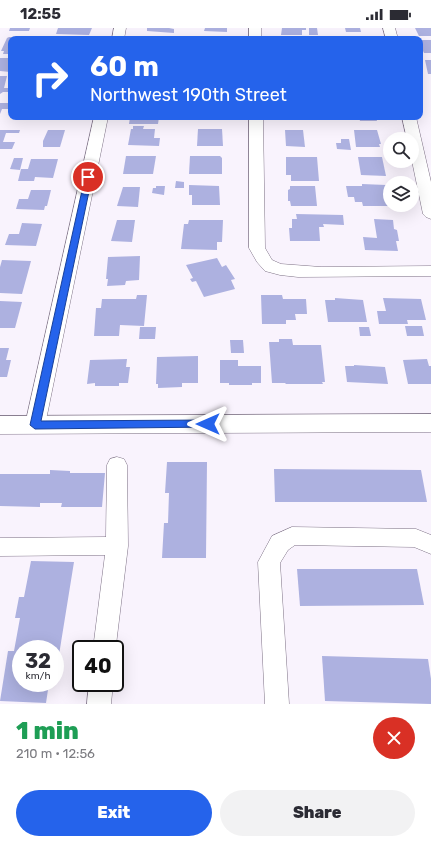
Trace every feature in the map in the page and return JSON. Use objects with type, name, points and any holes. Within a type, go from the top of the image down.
[{"type":"street","points":[[35,425],[100,120]]},
{"type":"street","points":[[256,120],[257,248],[262,259],[272,268],[295,272],[431,271]]},
{"type":"street","points":[[410,120],[431,214]]},
{"type":"street","points":[[0,425],[431,423]]},
{"type":"street","points":[[106,640],[118,546],[117,465]]},
{"type":"street","points":[[277,704],[269,562],[280,543],[292,536],[416,538],[430,544]]},
{"type":"street","points":[[0,547],[118,546]]},
{"type":"street","points":[[99,704],[100,692]]},
{"type":"building","points":[[10,28],[30,28],[29,31],[9,31]]},
{"type":"building","points":[[58,28],[92,28],[89,35],[56,34]]},
{"type":"building","points":[[147,28],[169,28],[174,29],[174,33],[147,31]]},
{"type":"building","points":[[205,28],[227,28],[227,32],[204,31]]},
{"type":"building","points":[[282,28],[306,28],[306,30],[302,30],[302,35],[281,35]]},
{"type":"building","points":[[309,28],[317,28],[318,35],[309,35]]},
{"type":"building","points":[[345,28],[360,28],[361,32],[346,32]]},
{"type":"building","points":[[415,28],[431,28],[431,36],[419,36]]},
{"type":"building","points":[[7,38],[8,54],[3,54],[4,51],[1,51]]},
{"type":"building","points":[[423,40],[431,40],[431,53],[424,53]]},
{"type":"building","points":[[0,58],[8,58],[8,72],[0,71]]},
{"type":"building","points":[[425,60],[431,60],[431,74],[428,74]]},
{"type":"building","points":[[0,76],[7,76],[4,88],[8,88],[8,92],[3,92],[0,94]]},
{"type":"building","points":[[0,103],[8,103],[8,109],[2,109],[0,114]]},
{"type":"building","points":[[130,120],[159,120],[158,124],[129,124]]},
{"type":"building","points":[[360,120],[377,121],[360,121]]},
{"type":"building","points":[[133,126],[144,126],[143,129],[155,129],[154,138],[160,138],[159,146],[128,145]]},
{"type":"building","points":[[198,129],[222,129],[223,146],[197,146]]},
{"type":"building","points":[[0,130],[20,130],[19,133],[6,133],[3,142],[15,142],[12,149],[0,149]]},
{"type":"building","points":[[48,130],[65,130],[60,147],[43,147],[43,141]]},
{"type":"building","points":[[285,130],[303,130],[305,147],[286,146]]},
{"type":"building","points":[[354,130],[377,130],[381,144],[379,144],[380,147],[356,147]]},
{"type":"building","points":[[341,139],[349,139],[351,150],[337,149],[336,143],[341,143]]},
{"type":"building","points":[[126,156],[156,156],[153,174],[123,174]]},
{"type":"building","points":[[190,156],[220,156],[222,158],[222,174],[189,174]]},
{"type":"building","points":[[286,157],[317,157],[319,181],[291,181],[291,175],[286,175]]},
{"type":"building","points":[[358,157],[382,157],[383,168],[384,168],[386,176],[361,175]]},
{"type":"building","points":[[14,158],[23,158],[20,170],[10,169]]},
{"type":"building","points":[[31,159],[58,159],[53,178],[35,177],[34,181],[18,181],[21,169],[28,169]]},
{"type":"building","points":[[176,181],[184,182],[184,188],[175,188]]},
{"type":"building","points":[[362,184],[383,185],[383,206],[363,206],[362,202],[355,202],[354,197],[348,197],[346,186],[362,186]]},
{"type":"building","points":[[189,185],[219,186],[220,205],[192,205],[192,195],[189,195]]},
{"type":"building","points":[[156,186],[165,186],[164,195],[152,193],[153,188],[156,188]]},
{"type":"building","points":[[290,186],[315,186],[317,206],[291,206],[290,201],[288,201],[288,190],[290,189]]},
{"type":"building","points":[[123,187],[140,187],[138,207],[117,206]]},
{"type":"building","points":[[31,190],[51,190],[47,206],[45,206],[44,210],[16,209],[19,199],[28,199]]},
{"type":"building","points":[[296,214],[343,215],[344,225],[323,224],[324,227],[319,227],[320,241],[290,241],[289,228],[292,228],[292,219],[297,219]]},
{"type":"building","points":[[374,219],[393,220],[394,229],[397,230],[399,241],[396,241],[398,251],[365,250],[363,237],[377,238]]},
{"type":"building","points":[[117,220],[135,220],[132,242],[111,241]]},
{"type":"building","points":[[189,220],[223,220],[222,242],[217,242],[217,250],[181,249],[184,224],[188,224]]},
{"type":"building","points":[[22,223],[42,224],[36,246],[5,245],[9,234],[19,234]]},
{"type":"building","points":[[140,256],[139,280],[126,281],[125,285],[107,286],[108,279],[106,279],[108,257]]},
{"type":"building","points":[[217,258],[222,267],[226,265],[235,279],[231,280],[235,289],[204,297],[196,281],[192,282],[190,279],[193,278],[186,265]]},
{"type":"building","points":[[2,260],[31,261],[22,294],[0,293],[0,267]]},
{"type":"building","points":[[137,295],[147,295],[144,326],[120,325],[119,336],[94,336],[96,308],[101,308],[102,299],[136,299]]},
{"type":"building","points":[[261,295],[282,295],[283,299],[306,299],[307,314],[295,314],[296,320],[286,320],[286,324],[262,324]]},
{"type":"building","points":[[335,298],[363,300],[367,322],[328,322],[325,300],[335,300]]},
{"type":"building","points":[[383,298],[421,299],[426,320],[407,320],[408,324],[379,324],[377,311],[386,311]]},
{"type":"building","points":[[0,301],[22,302],[15,328],[0,328]]},
{"type":"building","points":[[405,326],[422,326],[424,336],[407,336]]},
{"type":"building","points":[[140,327],[156,327],[155,339],[139,339]]},
{"type":"building","points":[[359,327],[369,327],[371,336],[360,336]]},
{"type":"building","points":[[279,339],[292,339],[293,345],[321,345],[325,382],[322,382],[323,384],[272,383],[269,342],[279,342]]},
{"type":"building","points":[[230,340],[243,340],[244,353],[231,353]]},
{"type":"building","points":[[0,348],[9,348],[6,360],[11,360],[7,377],[0,377]]},
{"type":"building","points":[[198,356],[198,383],[182,383],[182,387],[158,388],[158,384],[156,384],[157,357]]},
{"type":"building","points":[[127,359],[126,367],[130,367],[128,383],[119,383],[119,386],[95,386],[95,383],[87,384],[90,360]]},
{"type":"building","points":[[427,359],[429,366],[431,366],[431,384],[408,384],[403,360]]},
{"type":"building","points":[[220,360],[238,360],[238,366],[261,366],[261,383],[252,383],[252,385],[229,385],[229,383],[220,383]]},
{"type":"building","points":[[354,365],[385,367],[388,384],[347,382],[345,366]]},
{"type":"building","points":[[167,462],[207,462],[206,558],[162,558],[164,523],[168,523],[169,493],[165,493]]},
{"type":"building","points":[[274,469],[421,470],[427,502],[275,502]]},
{"type":"building","points":[[50,470],[70,471],[70,473],[105,473],[102,507],[61,507],[62,503],[40,503],[40,507],[0,506],[0,474],[50,474]]},
{"type":"building","points":[[31,561],[74,562],[61,640],[16,640],[20,618],[15,618],[19,597],[24,597]]},
{"type":"building","points":[[297,569],[417,569],[424,605],[300,606]]},
{"type":"building","points":[[8,651],[12,651],[12,692],[48,692],[46,703],[0,701]]},
{"type":"building","points":[[322,656],[428,659],[431,679],[431,704],[325,701]]},
{"type":"route","points":[[88,177],[35,425],[208,424]]}]
